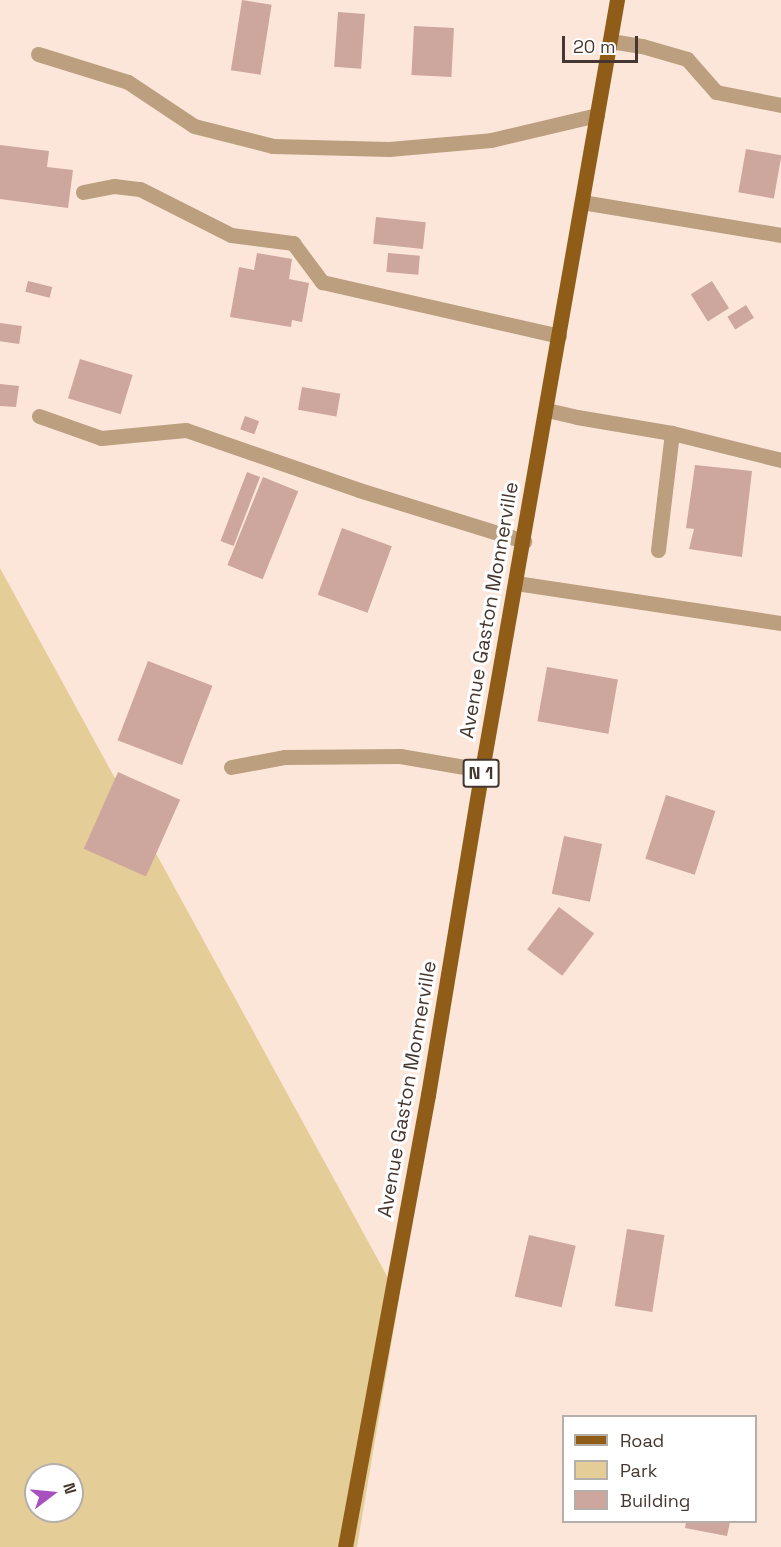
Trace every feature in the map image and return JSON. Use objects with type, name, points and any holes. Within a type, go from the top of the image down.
[{"type":"main road","name":"Avenue Gaston Monnerville","points":[[345,1547],[428,1095],[482,770],[547,410],[617,0]]},
{"type":"street","points":[[610,41],[642,46],[687,59],[716,92],[781,105]]},
{"type":"street","points":[[38,54],[128,82],[194,126],[273,146],[389,149],[491,140],[597,115]]},
{"type":"street","points":[[83,192],[114,186],[140,189],[231,235],[293,243],[322,282],[559,336]]},
{"type":"street","points":[[582,202],[781,235]]},
{"type":"street","points":[[547,410],[672,433],[781,460]]},
{"type":"street","points":[[39,416],[101,438],[186,430],[359,490],[524,541]]},
{"type":"street","points":[[658,550],[672,433]]},
{"type":"street","points":[[516,583],[781,623]]},
{"type":"street","points":[[231,766],[285,757],[400,756],[482,770]]},
{"type":"green space","points":[[0,568],[399,1298],[357,1547],[0,1547]]},
{"type":"building","points":[[242,0],[272,5],[261,75],[231,70]]},
{"type":"building","points":[[338,12],[365,14],[361,69],[334,67]]},
{"type":"building","points":[[414,26],[454,28],[451,77],[411,75]]},
{"type":"building","points":[[0,145],[49,151],[47,167],[73,170],[68,208],[0,199]]},
{"type":"building","points":[[746,149],[781,155],[774,199],[738,192]]},
{"type":"building","points":[[376,217],[426,222],[423,249],[373,244]]},
{"type":"building","points":[[257,253],[292,259],[289,279],[309,283],[302,322],[292,320],[291,327],[230,317],[239,267],[254,270]]},
{"type":"building","points":[[388,253],[420,256],[418,275],[386,272]]},
{"type":"building","points":[[28,281],[52,287],[50,298],[25,292]]},
{"type":"building","points":[[712,281],[729,308],[708,321],[691,294]]},
{"type":"building","points":[[746,305],[754,318],[735,329],[727,317]]},
{"type":"building","points":[[0,323],[22,326],[19,344],[0,341]]},
{"type":"building","points":[[80,359],[133,375],[121,414],[68,398]]},
{"type":"building","points":[[0,384],[19,386],[16,407],[0,406]]},
{"type":"building","points":[[302,387],[340,394],[336,416],[298,410]]},
{"type":"building","points":[[245,416],[259,421],[254,434],[240,429]]},
{"type":"building","points":[[695,465],[752,471],[742,557],[689,549],[694,529],[686,528]]},
{"type":"building","points":[[247,472],[260,477],[234,546],[220,541]]},
{"type":"building","points":[[263,477],[298,491],[263,579],[227,565]]},
{"type":"building","points":[[342,528],[392,546],[368,613],[318,595]]},
{"type":"building","points":[[148,661],[212,686],[182,765],[118,740]]},
{"type":"building","points":[[547,667],[618,680],[608,734],[537,721]]},
{"type":"building","points":[[118,772],[180,800],[146,876],[84,849]]},
{"type":"building","points":[[666,795],[715,811],[695,875],[645,859]]},
{"type":"building","points":[[564,836],[602,844],[590,902],[552,894]]},
{"type":"building","points":[[559,907],[594,933],[562,976],[527,949]]},
{"type":"building","points":[[627,1229],[665,1235],[652,1312],[615,1306]]},
{"type":"building","points":[[529,1235],[576,1246],[562,1307],[515,1296]]},
{"type":"building","points":[[686,1523],[730,1523],[727,1536],[685,1528]]}]
